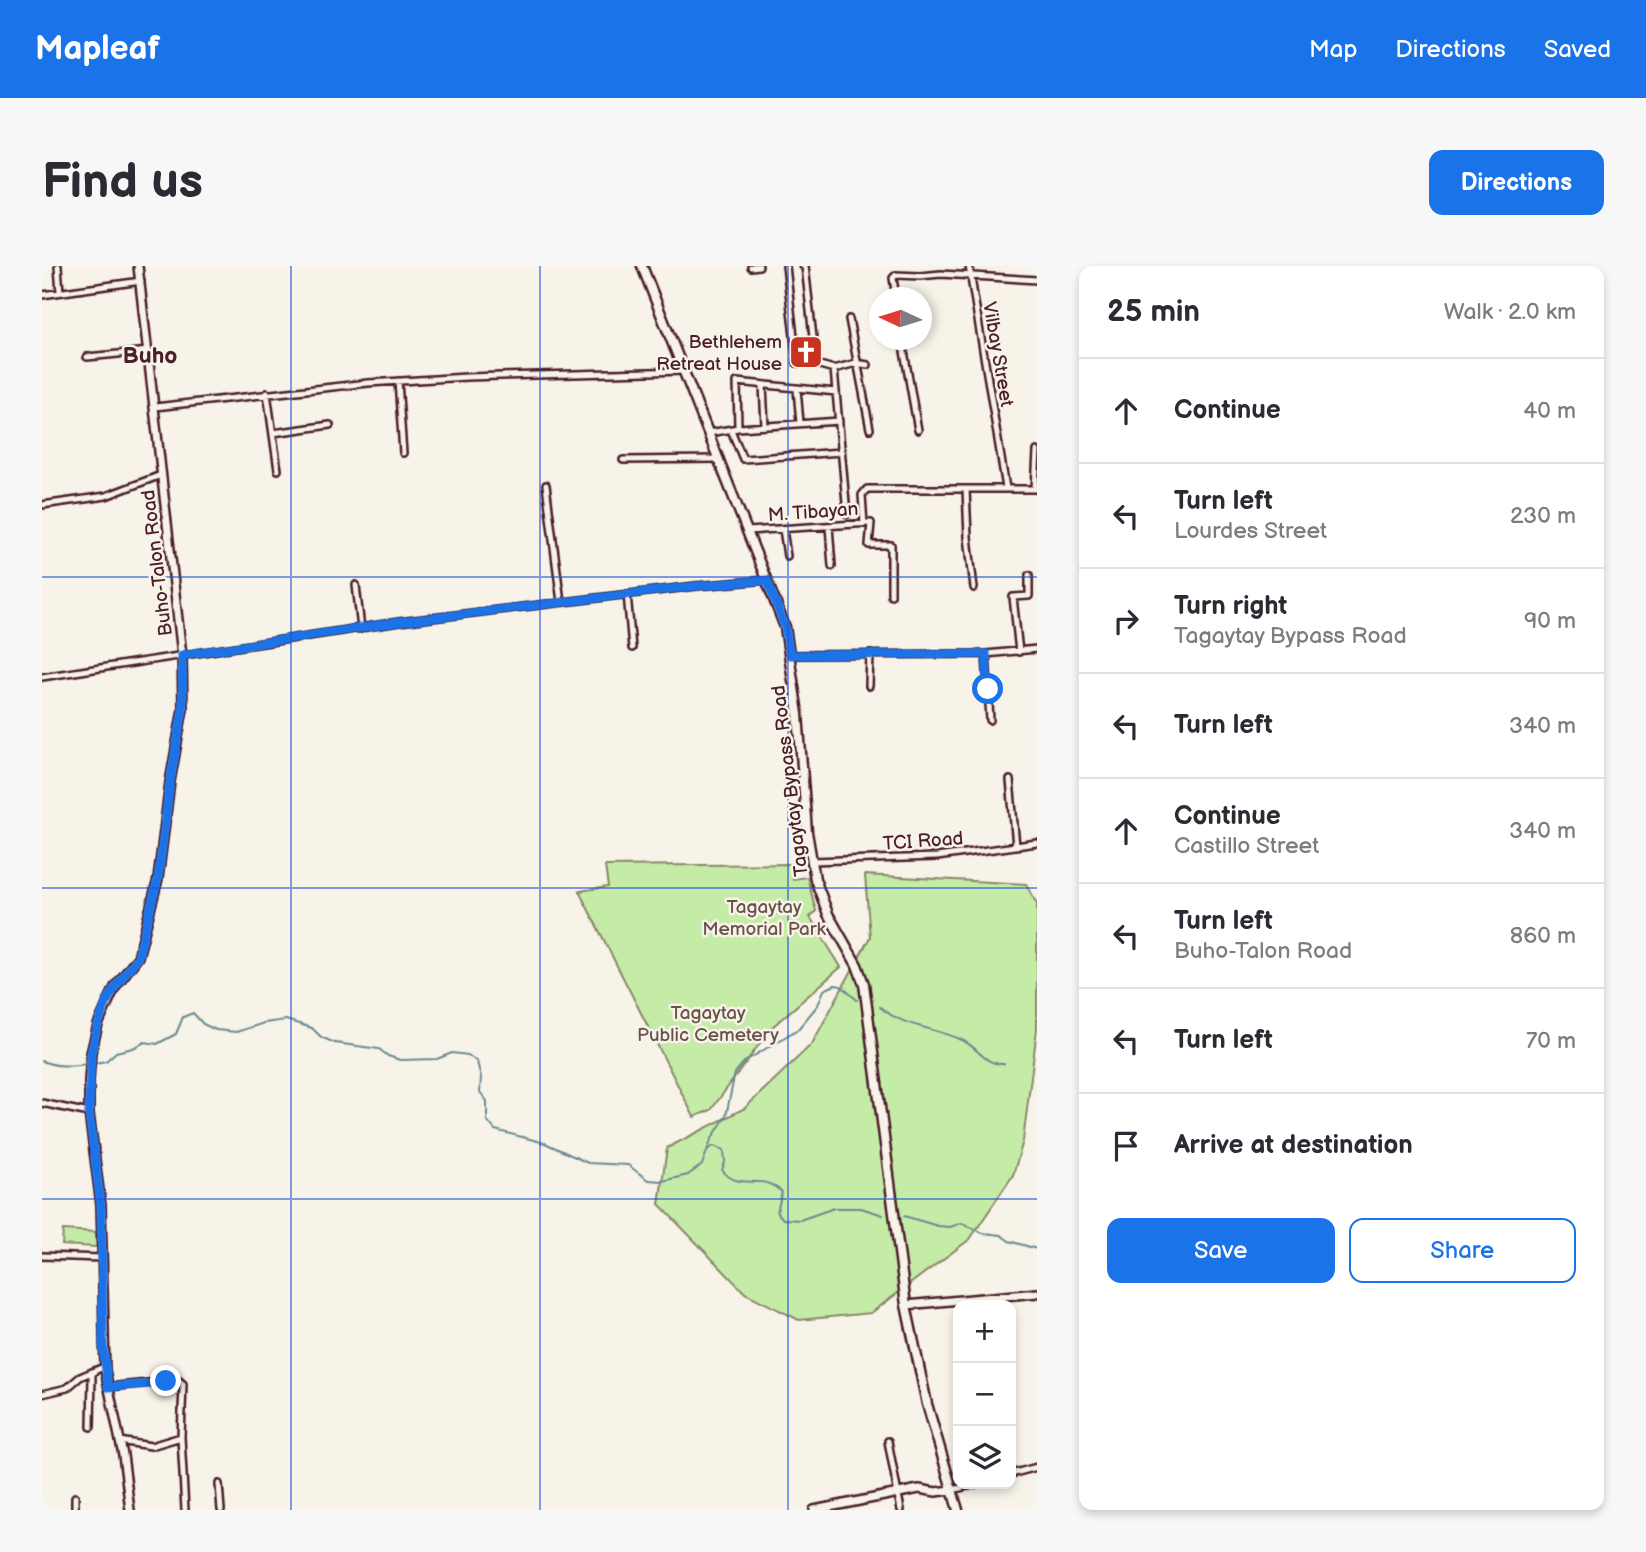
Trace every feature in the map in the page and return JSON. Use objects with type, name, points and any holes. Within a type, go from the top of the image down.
[{"type":"main road","name":"Tagaytay Bypass Road","points":[[642,266],[785,627],[798,714],[811,861],[824,904],[857,965],[864,984],[906,1306],[927,1404],[958,1510]]},
{"type":"street","points":[[58,266],[60,292]]},
{"type":"street","name":"Buho-Talon Road","points":[[130,1510],[120,1440],[104,1367],[101,1205],[89,1113],[89,1080],[91,1053],[98,1025],[115,987],[138,957],[158,879],[170,782],[183,709],[182,655],[138,266]]},
{"type":"street","points":[[751,268],[759,266]]},
{"type":"street","points":[[786,266],[797,363],[834,369],[856,363],[868,365]]},
{"type":"street","points":[[803,266],[816,364]]},
{"type":"street","name":"Vilbay Street","points":[[969,266],[1006,488]]},
{"type":"street","points":[[894,287],[893,278],[896,275],[969,275],[1037,280]]},
{"type":"street","points":[[42,295],[141,281]]},
{"type":"street","points":[[849,319],[870,429]]},
{"type":"street","points":[[904,350],[918,430]]},
{"type":"street","points":[[88,357],[149,351]]},
{"type":"street","points":[[834,369],[847,514]]},
{"type":"street","points":[[155,407],[267,393],[398,382],[685,371]]},
{"type":"street","points":[[398,382],[403,453]]},
{"type":"street","points":[[836,392],[737,382],[734,429],[743,459],[841,452]]},
{"type":"street","points":[[763,385],[765,426]]},
{"type":"street","points":[[797,388],[800,423]]},
{"type":"street","points":[[267,393],[278,470]]},
{"type":"street","points":[[709,433],[839,421]]},
{"type":"street","points":[[273,433],[330,425]]},
{"type":"street","points":[[864,524],[862,495],[867,489],[1036,489],[1037,451]]},
{"type":"street","points":[[623,460],[720,459]]},
{"type":"street","points":[[42,505],[106,496],[161,475]]},
{"type":"street","points":[[546,485],[561,602]]},
{"type":"street","points":[[966,489],[974,588]]},
{"type":"street","name":"M. Tibayan","points":[[748,531],[871,523],[869,545],[891,545],[891,595]]},
{"type":"street","points":[[829,526],[832,566]]},
{"type":"street","points":[[783,529],[787,556]]},
{"type":"street","points":[[1019,652],[1013,597],[1029,596],[1029,575]]},
{"type":"street","points":[[42,677],[477,613],[767,580]]},
{"type":"street","points":[[356,585],[361,629]]},
{"type":"street","points":[[627,594],[632,648]]},
{"type":"street","points":[[790,655],[986,654],[1037,649]]},
{"type":"street","points":[[869,686],[870,654]]},
{"type":"street","points":[[986,654],[990,720]]},
{"type":"street","points":[[1010,780],[1016,846]]},
{"type":"street","name":"TCI Road","points":[[811,861],[937,857],[1037,843]]},
{"type":"street","points":[[42,1104],[89,1113]]},
{"type":"street","points":[[42,1256],[102,1258]]},
{"type":"street","points":[[906,1306],[1037,1293]]},
{"type":"street","points":[[42,1394],[67,1388],[80,1377],[104,1367]]},
{"type":"street","points":[[91,1427],[94,1371]]},
{"type":"street","points":[[108,1387],[180,1380],[183,1384],[181,1437],[185,1510]]},
{"type":"street","points":[[120,1440],[152,1446],[181,1437]]},
{"type":"street","points":[[888,1441],[901,1510]]},
{"type":"street","points":[[1016,1473],[1037,1467]]},
{"type":"street","points":[[219,1484],[221,1510]]},
{"type":"street","points":[[814,1510],[919,1489],[936,1492],[956,1489]]},
{"type":"street","points":[[75,1497],[75,1510]]},
{"type":"green space","name":"Tagaytay Public Cemetery","points":[[790,864],[793,879],[807,877],[816,911],[810,917],[841,967],[771,1028],[711,1110],[694,1117],[579,891],[608,887],[605,866]]},
{"type":"green space","points":[[865,875],[1026,884],[1037,904],[1037,1029],[1023,1141],[1013,1175],[970,1239],[871,1313],[799,1320],[745,1293],[659,1204],[667,1148],[745,1108],[812,1044],[870,937]]},
{"type":"green space","points":[[63,1230],[96,1232],[96,1247],[62,1245]]},
{"type":"waterway","points":[[95,1063],[106,1061],[116,1052],[145,1042],[157,1044],[176,1034],[183,1017],[193,1013],[203,1024],[216,1030],[236,1032],[264,1023],[286,1020],[312,1028],[321,1037],[335,1043],[379,1049],[400,1060],[437,1059],[452,1053],[468,1055],[477,1062],[481,1077],[480,1092],[487,1101],[487,1120],[495,1130],[545,1143],[588,1163],[628,1165],[648,1180],[662,1181],[688,1175],[702,1165],[711,1140],[726,1116],[735,1073],[744,1062],[798,1029],[818,1005],[824,990],[835,985],[841,986],[857,1000]]},
{"type":"waterway","points":[[880,1007],[899,1019],[962,1040],[991,1062],[1004,1064]]},
{"type":"waterway","points":[[42,1061],[64,1066],[86,1064]]},
{"type":"waterway","points":[[707,1150],[714,1146],[724,1150],[725,1162],[722,1170],[730,1178],[766,1183],[782,1192],[777,1212],[783,1219],[800,1220],[834,1208],[861,1208],[883,1215]]},
{"type":"waterway","points":[[904,1216],[938,1226],[950,1227],[962,1223],[983,1233],[1001,1235],[1009,1241],[1037,1249]]},
{"type":"place","name":"Bethlehem Retreat House","points":[[806,352]]},
{"type":"district","name":"Buho","points":[[150,355]]},
{"type":"route","points":[[166,1381],[108,1387],[103,1345],[101,1205],[92,1148],[89,1080],[91,1053],[98,1025],[115,987],[138,957],[158,879],[170,782],[183,709],[182,655],[399,622],[767,580],[785,627],[790,655],[986,654],[988,689]]},
{"type":"park label","name":"Tagaytay Memorial Park","points":[[764,917]]}]
